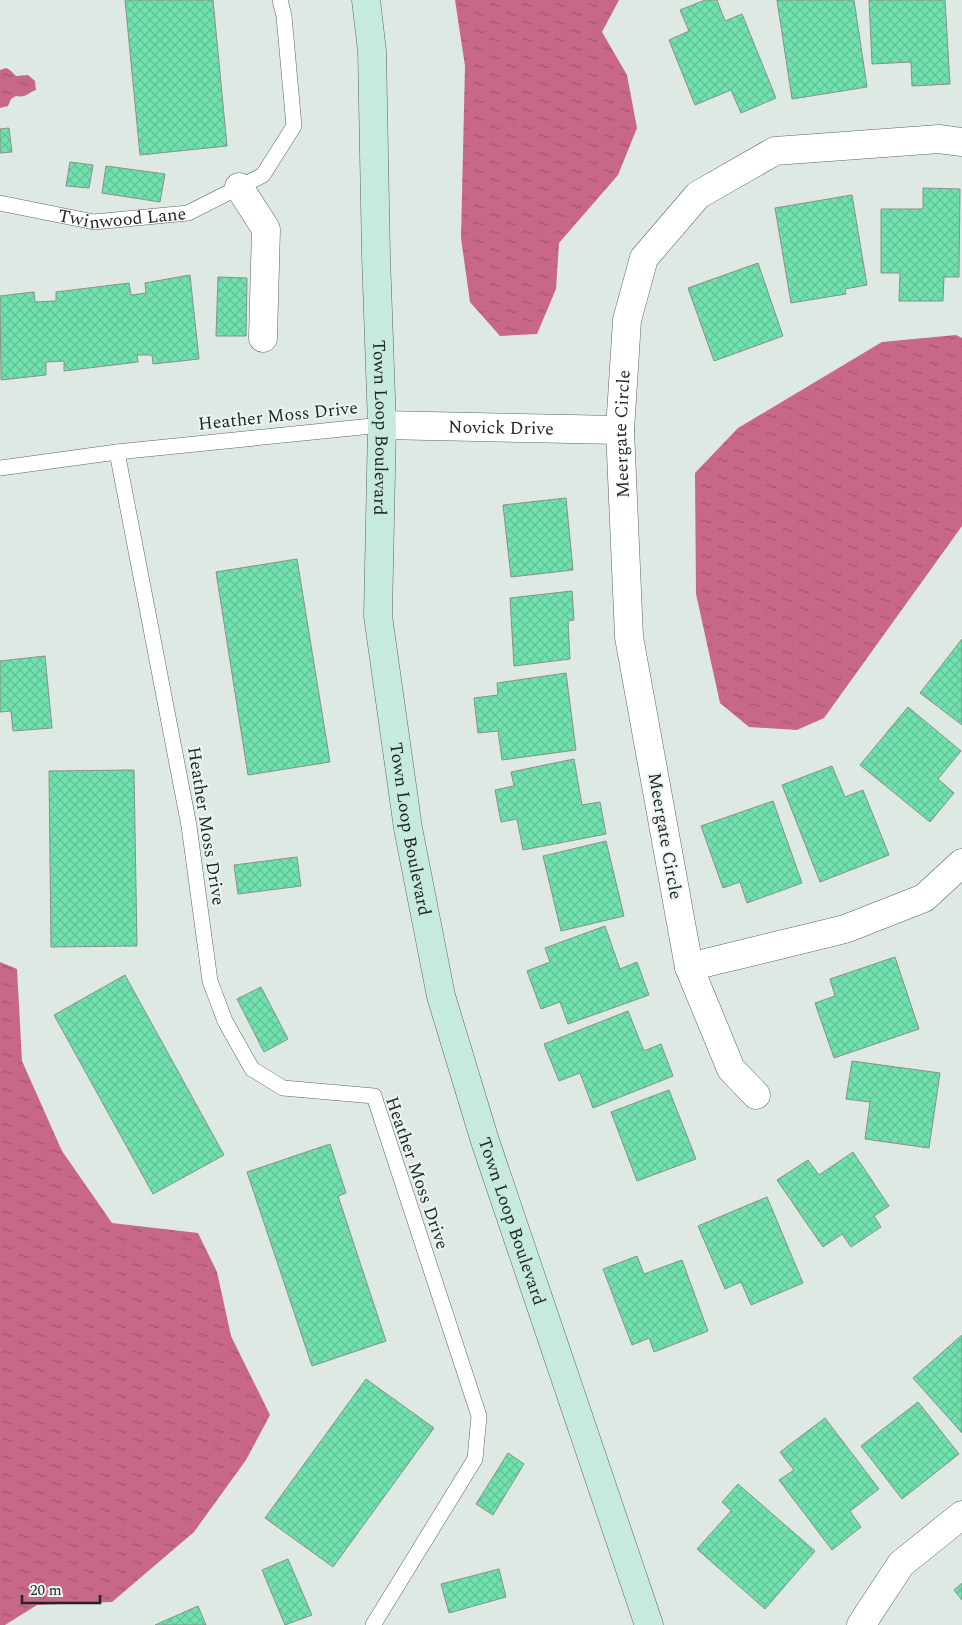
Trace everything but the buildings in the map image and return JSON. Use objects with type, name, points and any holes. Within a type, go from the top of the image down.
[{"type":"street","name":"Town Loop Boulevard","points":[[366,0],[372,52],[382,424],[378,616],[408,828],[441,996],[485,1141],[649,1625]]},
{"type":"street","name":"Meergate Circle","points":[[756,1095],[731,1069],[689,967],[629,636],[620,430],[627,320],[644,258],[698,195],[775,151],[939,139],[962,142]]},
{"type":"street","points":[[239,187],[266,228],[263,338]]},
{"type":"street","name":"Novick Drive","points":[[382,424],[620,430]]},
{"type":"street","points":[[689,967],[845,929],[924,898],[962,863]]},
{"type":"street","points":[[861,1625],[901,1564],[962,1515]]},
{"type":"lane","name":"Twinwood Lane","points":[[0,203],[94,222],[188,213],[263,175],[294,126],[284,16],[280,0]]},
{"type":"lane","name":"Heather Moss Drive","points":[[0,468],[117,452],[382,424]]},
{"type":"lane","name":"Heather Moss Drive","points":[[117,452],[189,826],[210,981],[225,1021],[252,1069],[283,1088],[374,1096],[479,1416],[475,1459],[372,1625]]},
{"type":"water","points":[[455,0],[619,0],[602,32],[627,75],[637,128],[618,175],[559,243],[556,289],[537,334],[500,336],[470,302],[461,238],[465,66]]},
{"type":"water","points":[[6,68],[16,76],[28,75],[35,81],[36,90],[25,96],[16,96],[11,99],[8,106],[0,108],[0,70]]},
{"type":"water","points":[[956,335],[962,338],[962,526],[824,718],[797,730],[749,727],[720,703],[696,594],[695,473],[738,428],[882,342]]},
{"type":"water","points":[[0,962],[17,969],[22,1061],[62,1151],[112,1223],[198,1233],[217,1272],[231,1336],[270,1415],[246,1460],[194,1532],[112,1602],[37,1605],[5,1625],[0,1625]]}]
